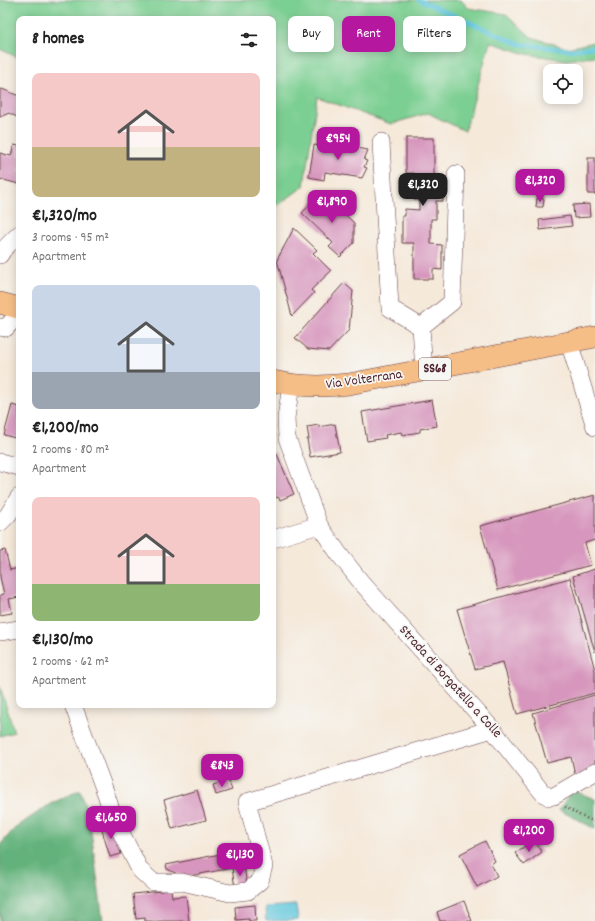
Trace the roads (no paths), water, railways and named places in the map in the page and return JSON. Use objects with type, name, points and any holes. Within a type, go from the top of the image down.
[{"type":"main road","points":[[0,303],[16,307]]},
{"type":"main road","name":"Via Volterrana","points":[[282,383],[319,387],[367,382],[595,337]]},
{"type":"street","points":[[381,142],[390,308],[421,327]]},
{"type":"street","points":[[421,327],[452,302],[456,174]]},
{"type":"street","points":[[0,255],[16,237]]},
{"type":"street","points":[[0,326],[6,328],[16,316]]},
{"type":"street","points":[[421,327],[424,371]]},
{"type":"street","points":[[569,342],[595,427]]},
{"type":"street","name":"Strada di Borgatello a Colle","points":[[282,383],[287,438],[319,525],[360,582],[492,729],[542,792],[549,796],[556,795],[595,772]]},
{"type":"street","points":[[0,462],[16,466]]},
{"type":"street","points":[[0,524],[16,502]]},
{"type":"street","points":[[0,524],[16,523]]},
{"type":"street","points":[[276,538],[319,525]]},
{"type":"street","points":[[0,632],[16,629]]},
{"type":"street","points":[[74,708],[114,819],[140,870],[153,882],[182,882],[230,893],[248,891],[260,881],[264,866],[247,802],[492,729]]},
{"type":"water","points":[[296,905],[298,920],[266,921],[265,907]]},
{"type":"waterway","points":[[419,0],[519,44],[570,50],[595,47]]}]
